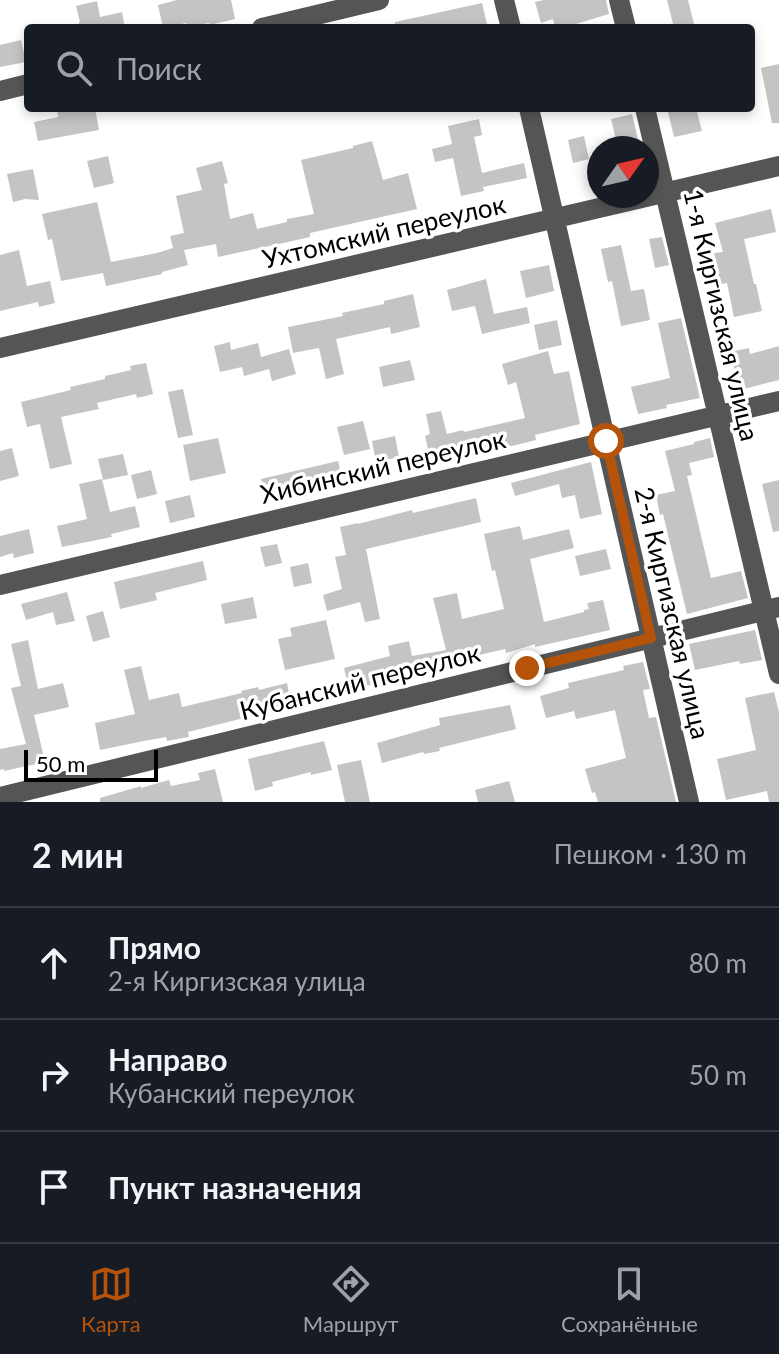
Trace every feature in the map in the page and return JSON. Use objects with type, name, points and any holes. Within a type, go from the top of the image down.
[{"type":"street","points":[[279,24],[379,0]]},
{"type":"street","points":[[504,0],[510,24]]},
{"type":"street","points":[[619,0],[625,24]]},
{"type":"street","points":[[0,91],[24,85]]},
{"type":"street","name":"2-я Киргизская улица","points":[[530,112],[689,802]]},
{"type":"street","name":"1-я Киргизская улица","points":[[646,112],[718,416],[772,609],[779,674]]},
{"type":"street","name":"Ухтомский переулок","points":[[0,348],[779,166]]},
{"type":"street","name":"Хибинский переулок","points":[[0,585],[779,401]]},
{"type":"street","name":"Кубанский переулок","points":[[0,797],[772,609]]},
{"type":"building","points":[[177,0],[231,0],[235,19],[214,24],[162,24],[158,5]]},
{"type":"building","points":[[606,0],[609,14],[576,24],[554,24],[553,19],[541,23],[535,2]]},
{"type":"building","points":[[667,0],[688,0],[694,24],[673,24]]},
{"type":"building","points":[[97,1],[100,17],[122,12],[124,24],[79,24],[76,6]]},
{"type":"building","points":[[482,3],[487,24],[395,24]]},
{"type":"building","points":[[21,40],[24,62],[0,67],[0,45]]},
{"type":"building","points":[[779,64],[779,123],[772,123],[761,68]]},
{"type":"building","points":[[57,112],[96,112],[99,130],[38,141],[34,122],[58,117]]},
{"type":"building","points":[[668,112],[697,112],[702,131],[674,137]]},
{"type":"building","points":[[632,114],[637,136],[615,136],[611,119]]},
{"type":"building","points":[[479,119],[482,135],[474,137],[482,173],[524,163],[527,178],[483,187],[484,191],[461,196],[453,158],[435,162],[432,149],[452,144],[448,126]]},
{"type":"building","points":[[584,136],[587,160],[573,163],[568,140]]},
{"type":"building","points":[[372,141],[383,180],[408,173],[417,209],[218,257],[216,244],[184,250],[188,265],[106,286],[103,273],[61,281],[52,239],[48,240],[42,214],[97,202],[111,262],[157,253],[173,248],[170,236],[184,233],[176,196],[202,190],[196,168],[222,161],[228,183],[224,184],[230,219],[253,213],[257,229],[314,214],[301,160]]},
{"type":"building","points":[[108,156],[114,183],[94,188],[87,161]]},
{"type":"building","points":[[33,169],[39,200],[13,202],[7,174]]},
{"type":"building","points":[[771,209],[776,232],[744,239],[762,311],[734,317],[727,283],[713,286],[709,267],[717,265],[714,253],[723,252],[715,223]]},
{"type":"building","points":[[662,237],[669,265],[655,268],[649,239]]},
{"type":"building","points":[[621,245],[631,291],[644,289],[650,320],[621,326],[612,281],[608,282],[601,249]]},
{"type":"building","points":[[19,250],[27,286],[50,281],[55,303],[39,307],[38,302],[0,311],[0,255]]},
{"type":"building","points":[[549,265],[554,291],[526,298],[520,271]]},
{"type":"building","points":[[486,279],[494,314],[527,307],[530,323],[482,334],[475,306],[452,311],[447,290]]},
{"type":"building","points":[[413,294],[420,327],[391,334],[390,327],[336,339],[344,374],[326,379],[319,348],[293,353],[288,327],[343,316],[342,313]]},
{"type":"building","points":[[681,318],[700,398],[638,414],[631,387],[670,378],[658,323]]},
{"type":"building","points":[[557,320],[562,345],[539,350],[534,325]]},
{"type":"building","points":[[230,342],[231,350],[258,343],[261,357],[289,349],[296,374],[272,381],[269,369],[244,376],[242,367],[220,372],[214,346]]},
{"type":"building","points":[[779,346],[779,380],[740,390],[730,352],[749,348],[750,354]]},
{"type":"building","points":[[548,351],[554,374],[569,371],[580,424],[535,435],[536,440],[508,447],[507,442],[431,462],[425,436],[430,434],[426,414],[441,411],[447,434],[525,418],[516,382],[508,385],[502,364]]},
{"type":"building","points":[[410,360],[415,380],[383,387],[379,367]]},
{"type":"building","points":[[146,363],[153,394],[137,398],[136,394],[97,403],[99,409],[61,417],[72,464],[50,469],[40,424],[27,427],[21,402],[71,390],[70,387],[105,379],[105,376],[131,370],[130,366]]},
{"type":"building","points":[[183,389],[193,435],[178,438],[168,392]]},
{"type":"building","points":[[363,421],[370,449],[344,455],[337,427]]},
{"type":"building","points":[[395,436],[399,457],[376,462],[372,441]]},
{"type":"building","points":[[218,438],[226,473],[190,481],[183,445]]},
{"type":"building","points":[[710,438],[714,457],[689,463],[692,475],[687,476],[711,578],[741,571],[748,598],[687,614],[656,495],[675,491],[665,451]]},
{"type":"building","points":[[12,448],[19,476],[0,481],[0,451]]},
{"type":"building","points":[[123,454],[128,475],[103,480],[98,459]]},
{"type":"building","points":[[338,461],[343,482],[266,500],[261,479]]},
{"type":"building","points":[[591,462],[602,514],[580,519],[575,495],[562,498],[559,484],[515,496],[511,483]]},
{"type":"building","points":[[151,470],[157,494],[137,499],[131,475]]},
{"type":"building","points":[[102,479],[110,512],[135,506],[140,527],[111,534],[112,537],[62,547],[57,526],[87,519],[79,484]]},
{"type":"building","points":[[779,480],[779,531],[773,532],[762,484]]},
{"type":"building","points":[[190,495],[195,517],[170,523],[165,501]]},
{"type":"building","points":[[476,498],[481,522],[366,549],[380,619],[365,622],[360,602],[327,611],[323,595],[342,589],[335,557],[346,555],[340,527]]},
{"type":"building","points":[[520,526],[523,540],[569,529],[574,548],[530,559],[544,622],[584,612],[589,609],[587,603],[603,600],[610,630],[535,647],[535,644],[506,653],[505,649],[446,664],[447,669],[349,690],[344,668],[390,656],[388,646],[409,641],[412,656],[446,650],[433,598],[457,593],[462,619],[504,609],[484,534]]},
{"type":"building","points":[[29,529],[34,553],[14,558],[13,553],[0,557],[0,536]]},
{"type":"building","points":[[277,544],[282,563],[265,567],[260,547]]},
{"type":"building","points":[[606,549],[611,569],[580,576],[575,556]]},
{"type":"building","points":[[203,561],[207,580],[155,593],[157,600],[120,609],[114,582]]},
{"type":"building","points":[[308,563],[312,583],[294,587],[290,567]]},
{"type":"building","points":[[67,592],[75,621],[56,625],[53,612],[26,620],[21,604]]},
{"type":"building","points":[[253,597],[257,618],[225,624],[221,604]]},
{"type":"building","points":[[103,611],[110,637],[93,642],[86,616]]},
{"type":"building","points":[[326,620],[335,659],[285,670],[278,639],[292,636],[290,628]]},
{"type":"building","points":[[755,630],[762,660],[740,664],[739,661],[695,670],[689,644]]},
{"type":"building","points":[[28,640],[38,689],[63,683],[69,707],[34,715],[45,762],[4,771],[0,770],[0,749],[26,744],[11,688],[21,686],[11,644]]},
{"type":"building","points":[[643,662],[650,689],[643,690],[649,718],[656,717],[676,802],[598,802],[585,769],[626,758],[615,710],[576,719],[574,711],[546,718],[540,696],[569,688],[568,683],[624,670],[623,666]]},
{"type":"building","points":[[141,666],[149,700],[179,693],[182,707],[258,687],[259,690],[287,683],[291,704],[188,732],[189,737],[167,741],[166,737],[100,750],[95,723],[135,714],[124,670]]},
{"type":"building","points":[[774,692],[779,712],[779,802],[769,802],[767,791],[726,800],[717,759],[756,750],[745,698]]},
{"type":"building","points":[[510,705],[516,729],[439,748],[440,751],[423,752],[382,763],[377,743],[440,725],[439,718]]},
{"type":"building","points":[[324,741],[332,770],[272,782],[273,786],[255,791],[248,759]]},
{"type":"building","points":[[361,760],[370,802],[345,802],[337,765]]},
{"type":"building","points":[[215,769],[223,802],[100,802],[100,798],[141,786],[169,780],[171,786],[200,780],[198,773]]},
{"type":"building","points":[[509,781],[515,802],[478,802],[475,790]]},
{"type":"route","points":[[527,668],[651,638],[606,441]]}]
